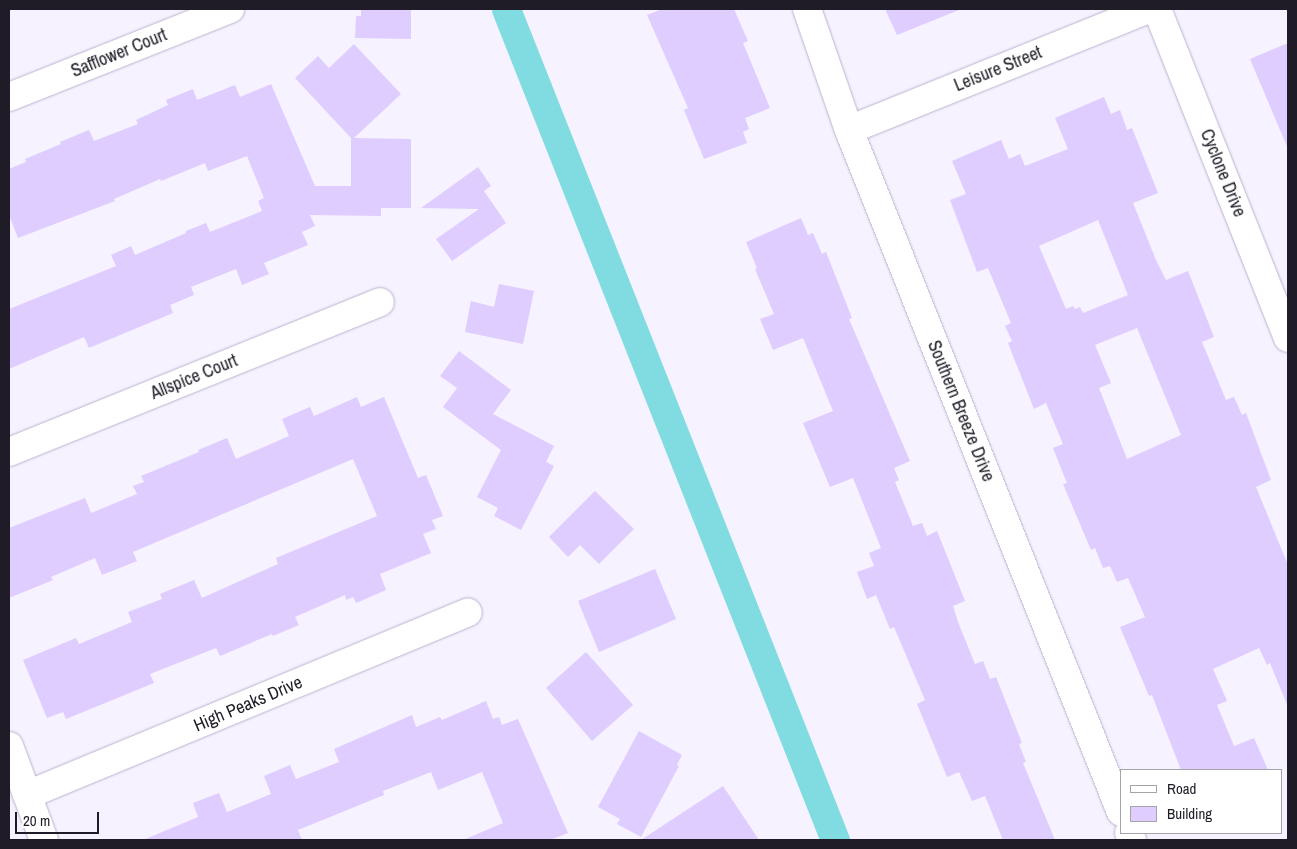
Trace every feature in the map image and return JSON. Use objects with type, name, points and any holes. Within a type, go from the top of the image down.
[{"type":"street","name":"Safflower Court","points":[[9,97],[230,9]]},
{"type":"street","name":"Southern Breeze Drive","points":[[807,9],[849,130],[1120,809]]},
{"type":"street","name":"Leisure Street","points":[[849,130],[1148,9]]},
{"type":"street","name":"Cyclone Drive","points":[[1157,9],[1288,338]]},
{"type":"street","name":"Allspice Court","points":[[9,452],[380,302]]},
{"type":"street","name":"High Peaks Drive","points":[[27,795],[468,612]]},
{"type":"street","points":[[9,746],[44,840]]},
{"type":"building","points":[[361,9],[411,9],[411,39],[355,38],[356,16],[361,16]]},
{"type":"building","points":[[662,9],[734,9],[748,41],[743,43],[770,108],[745,118],[749,129],[743,132],[747,143],[704,159],[684,110],[688,108],[647,15]]},
{"type":"building","points":[[885,9],[959,9],[959,10],[897,35]]},
{"type":"building","points":[[1288,43],[1288,149],[1250,59]]},
{"type":"building","points":[[354,44],[401,94],[354,138],[411,139],[411,208],[381,208],[381,216],[310,215],[315,226],[302,232],[308,245],[264,263],[269,274],[242,285],[236,269],[191,287],[194,295],[170,305],[173,313],[89,348],[84,337],[9,369],[9,309],[116,266],[111,255],[131,246],[135,255],[206,223],[210,232],[262,211],[258,201],[264,198],[247,156],[208,171],[205,163],[161,181],[160,179],[114,199],[115,201],[18,238],[9,215],[9,169],[26,162],[25,159],[89,130],[94,141],[138,124],[136,120],[168,105],[166,100],[193,89],[197,100],[235,85],[240,97],[271,84],[315,186],[351,186],[351,138],[295,78],[318,56],[329,68]]},
{"type":"building","points":[[1104,97],[1111,114],[1120,110],[1127,130],[1132,128],[1158,193],[1133,203],[1166,280],[1188,271],[1214,337],[1202,342],[1226,400],[1234,397],[1242,415],[1246,413],[1271,480],[1256,487],[1288,565],[1288,707],[1270,663],[1267,665],[1259,648],[1213,669],[1227,701],[1217,705],[1234,746],[1254,738],[1268,769],[1181,769],[1152,695],[1149,696],[1120,627],[1145,617],[1128,578],[1117,582],[1110,566],[1103,568],[1095,548],[1091,550],[1063,484],[1067,483],[1053,448],[1063,444],[1046,403],[1034,409],[1008,343],[1012,341],[1005,326],[1011,323],[988,268],[977,272],[950,200],[966,194],[952,161],[1001,140],[1009,159],[1020,154],[1025,166],[1068,149],[1055,118]],"holes":[[[1098,220],[1128,295],[1083,313],[1080,307],[1075,309],[1073,306],[1066,309],[1039,246]],[[1137,328],[1181,435],[1127,459],[1099,388],[1111,383],[1095,345]]]},
{"type":"building","points":[[478,167],[491,186],[484,191],[506,223],[452,261],[436,239],[479,209],[421,208]]},
{"type":"building","points":[[801,218],[808,235],[813,233],[822,254],[826,252],[852,318],[849,319],[910,461],[894,468],[899,480],[895,482],[913,526],[922,523],[927,536],[937,531],[965,601],[953,606],[958,622],[975,664],[983,661],[990,679],[996,677],[1022,743],[1019,744],[1026,762],[1023,763],[1055,840],[1003,840],[985,796],[972,801],[959,772],[947,777],[917,704],[925,700],[894,627],[890,629],[876,595],[867,599],[857,572],[874,566],[869,553],[881,548],[853,478],[830,487],[803,423],[833,411],[803,338],[773,350],[760,319],[774,314],[746,242]]},
{"type":"building","points":[[499,284],[534,291],[523,344],[465,332],[471,301],[494,307]]},
{"type":"building","points":[[459,351],[511,390],[493,414],[554,446],[546,462],[554,466],[521,530],[494,516],[498,508],[477,497],[501,450],[443,407],[457,388],[440,376]]},
{"type":"building","points":[[357,397],[361,407],[384,397],[418,478],[426,475],[443,516],[432,520],[436,529],[423,534],[431,553],[380,574],[386,590],[356,603],[353,597],[346,600],[345,595],[295,617],[299,625],[273,636],[272,634],[220,656],[216,648],[150,674],[154,683],[66,719],[63,712],[47,718],[23,660],[76,638],[79,644],[132,622],[128,612],[162,599],[160,594],[194,580],[202,598],[278,564],[276,558],[377,516],[353,459],[133,552],[137,561],[102,575],[95,558],[51,577],[53,580],[9,598],[9,528],[85,498],[91,513],[137,494],[133,486],[144,482],[141,476],[227,438],[236,459],[289,436],[282,419],[310,407],[314,416]]},
{"type":"building","points":[[595,491],[634,529],[599,564],[580,545],[568,557],[549,537]]},
{"type":"building","points":[[655,569],[676,619],[599,652],[578,601]]},
{"type":"building","points":[[586,652],[633,705],[592,741],[546,688]]},
{"type":"building","points":[[486,701],[493,719],[499,717],[502,725],[518,719],[568,833],[550,840],[463,840],[503,823],[482,772],[438,790],[431,772],[383,791],[384,795],[298,830],[302,840],[143,840],[198,817],[193,803],[219,793],[227,812],[271,794],[264,776],[290,765],[296,779],[339,762],[334,749],[412,715],[416,727],[440,717],[442,720]]},
{"type":"building","points":[[639,731],[682,755],[677,765],[679,766],[641,837],[617,824],[620,819],[598,807]]},
{"type":"building","points":[[723,786],[759,840],[641,840]]},
{"type":"waterway","points":[[506,9],[835,840]]}]
